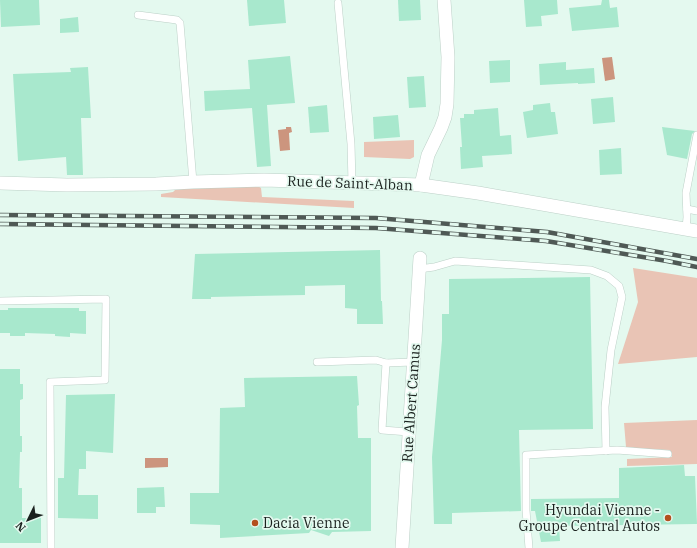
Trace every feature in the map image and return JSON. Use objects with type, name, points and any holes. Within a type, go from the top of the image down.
[{"type":"street","points":[[421,185],[428,155],[443,123],[447,104],[448,57],[444,0]]},
{"type":"street","name":"Rue de Saint-Alban","points":[[0,183],[67,185],[156,184],[264,180],[421,185],[478,193],[691,230]]},
{"type":"street","name":"Rue Albert Camus","points":[[402,548],[419,264]]},
{"type":"lane","points":[[338,3],[351,144],[352,183]]},
{"type":"lane","points":[[138,15],[177,20],[180,22],[193,182]]},
{"type":"lane","points":[[691,230],[686,193],[697,135]]},
{"type":"lane","points":[[687,209],[697,211]]},
{"type":"lane","points":[[419,264],[434,267],[456,261],[590,270],[607,276],[619,286],[622,297],[611,350],[605,408],[606,451]]},
{"type":"lane","points":[[0,301],[106,299],[105,380],[50,382],[51,548]]},
{"type":"lane","points":[[317,362],[376,360],[386,363],[413,362]]},
{"type":"lane","points":[[386,363],[382,430],[409,432]]},
{"type":"lane","points":[[528,548],[526,455],[617,450],[668,454]]},
{"type":"shaded area","points":[[612,57],[615,79],[605,81],[602,58]]},
{"type":"shaded area","points":[[286,127],[291,127],[292,132],[289,133],[290,150],[280,151],[278,130],[286,129]]},
{"type":"shaded area","points":[[414,140],[414,157],[410,159],[364,157],[364,142]]},
{"type":"shaded area","points":[[256,185],[261,188],[262,197],[354,201],[354,208],[161,197],[161,194],[173,192],[176,189]]},
{"type":"shaded area","points":[[633,268],[697,278],[697,357],[618,364],[638,302]]},
{"type":"shaded area","points":[[697,420],[697,464],[627,466],[627,459],[672,457],[670,450],[626,447],[624,423]]},
{"type":"shaded area","points":[[145,458],[168,458],[168,467],[145,468]]},
{"type":"building","points":[[0,0],[39,0],[40,25],[1,27]]},
{"type":"building","points":[[247,0],[284,0],[286,23],[249,26]]},
{"type":"building","points":[[398,0],[420,0],[421,20],[399,21]]},
{"type":"building","points":[[524,0],[557,0],[558,14],[541,16],[542,26],[526,27]]},
{"type":"building","points":[[602,0],[609,0],[610,8],[617,7],[619,27],[572,31],[569,8],[601,5]]},
{"type":"building","points":[[78,17],[79,32],[60,33],[60,19]]},
{"type":"building","points":[[290,56],[295,103],[267,105],[271,166],[257,167],[252,108],[205,111],[204,91],[250,89],[248,60]]},
{"type":"building","points":[[510,60],[510,82],[490,83],[489,61]]},
{"type":"building","points":[[566,62],[566,70],[594,68],[595,83],[540,85],[539,64]]},
{"type":"building","points":[[88,67],[91,118],[81,118],[83,175],[67,175],[66,157],[18,161],[13,74],[71,72],[70,68]]},
{"type":"building","points":[[424,76],[426,107],[409,108],[407,77]]},
{"type":"building","points":[[613,97],[615,122],[593,124],[591,99]]},
{"type":"building","points":[[550,103],[551,112],[555,112],[558,134],[527,138],[523,112],[533,110],[533,105]]},
{"type":"building","points":[[327,105],[329,132],[310,133],[308,107]]},
{"type":"building","points":[[498,108],[500,136],[511,135],[512,154],[482,156],[483,167],[461,169],[460,147],[462,147],[460,118],[464,118],[464,114],[474,114],[474,110]]},
{"type":"building","points":[[398,115],[400,137],[374,139],[373,117]]},
{"type":"building","points":[[662,127],[695,131],[692,134],[687,159],[667,155]]},
{"type":"building","points":[[621,148],[622,174],[600,175],[599,150]]},
{"type":"building","points":[[380,250],[383,324],[357,324],[357,309],[345,308],[345,285],[305,286],[305,295],[211,297],[211,299],[192,299],[195,254]]},
{"type":"building","points":[[590,277],[593,429],[519,430],[521,511],[452,513],[452,524],[434,524],[432,457],[442,340],[442,314],[449,314],[449,279]]},
{"type":"building","points":[[8,308],[79,308],[79,311],[86,311],[86,334],[70,333],[70,337],[55,336],[55,334],[25,333],[25,336],[10,336],[10,333],[0,333],[0,310],[8,310]]},
{"type":"building","points":[[0,369],[20,369],[20,384],[23,384],[23,399],[20,400],[20,436],[22,436],[22,452],[20,452],[19,488],[22,488],[22,518],[41,518],[41,543],[0,543]]},
{"type":"building","points":[[357,376],[359,405],[357,406],[358,438],[371,438],[371,531],[332,532],[329,536],[311,530],[309,533],[220,538],[220,525],[190,524],[190,493],[219,493],[220,408],[245,407],[244,378]]},
{"type":"building","points":[[115,394],[113,453],[86,451],[86,469],[79,469],[78,495],[98,495],[98,519],[58,518],[58,478],[64,478],[66,395]]},
{"type":"building","points":[[684,465],[685,476],[695,476],[697,524],[559,526],[560,541],[541,542],[535,511],[531,511],[531,499],[619,498],[619,468]]},
{"type":"building","points":[[164,487],[165,507],[156,507],[156,513],[137,513],[137,488]]},
{"type":"railway","points":[[0,215],[376,218],[547,232],[697,259]]},
{"type":"railway","points":[[0,224],[376,228],[546,241],[697,267]]},
{"type":"place","name":"Hyundai Vienne - Groupe Central Autos","points":[[668,518]]},
{"type":"place","name":"Dacia Vienne","points":[[255,523]]}]
